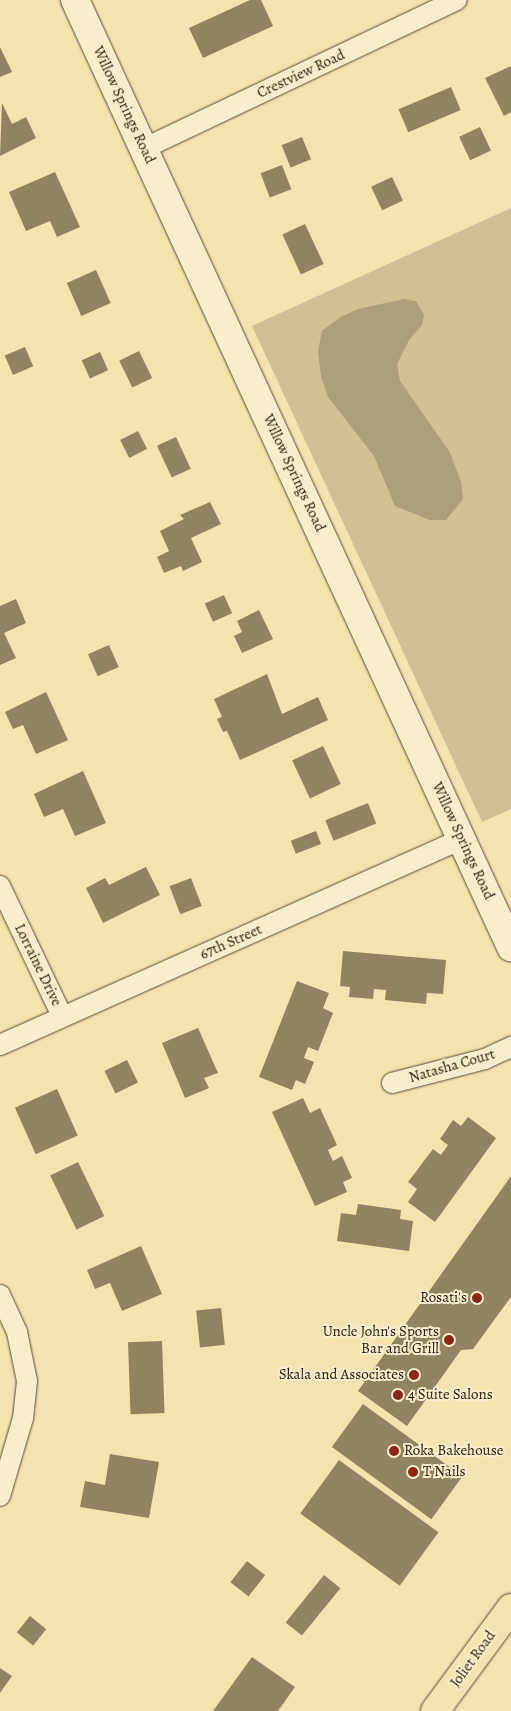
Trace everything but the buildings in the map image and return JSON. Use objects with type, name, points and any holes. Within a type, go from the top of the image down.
[{"type":"main road","name":"Willow Springs Road","points":[[75,0],[145,148],[511,947]]},
{"type":"main road","name":"Joliet Road","points":[[435,1711],[511,1608]]},
{"type":"street","name":"Crestview Road","points":[[145,148],[457,0]]},
{"type":"street","name":"67th Street","points":[[0,1045],[462,839]]},
{"type":"street","name":"Lorraine Drive","points":[[0,886],[62,1016]]},
{"type":"street","name":"Natasha Court","points":[[392,1083],[484,1059],[511,1047]]},
{"type":"street","points":[[0,1295],[17,1332],[27,1381],[23,1418],[0,1496]]},
{"type":"shaded area","points":[[511,208],[511,809],[482,822],[252,326]]},
{"type":"shaded area","points":[[404,299],[416,301],[424,315],[422,325],[409,340],[397,364],[400,381],[449,451],[461,481],[463,499],[446,520],[430,520],[395,506],[374,456],[328,397],[321,376],[318,351],[322,331],[339,318],[358,309]]},
{"type":"place","name":"Rosati's","points":[[477,1298]]},
{"type":"place","name":"Uncle John's Sports Bar and Grill","points":[[449,1340]]},
{"type":"place","name":"Skala and Associates","points":[[414,1375]]},
{"type":"place","name":"4 Suite Salons","points":[[398,1395]]},
{"type":"place","name":"Roka Bakehouse","points":[[394,1451]]},
{"type":"place","name":"T Nails","points":[[413,1472]]}]
